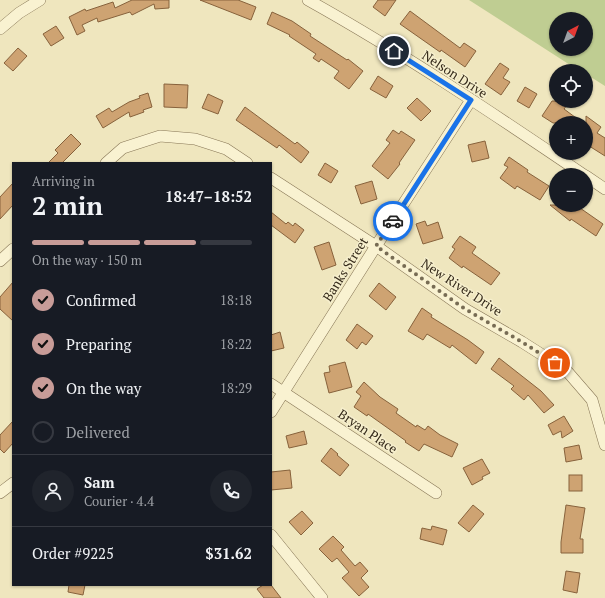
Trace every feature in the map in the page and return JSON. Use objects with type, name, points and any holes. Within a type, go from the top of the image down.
[{"type":"street","points":[[0,29],[19,13],[40,0]]},
{"type":"street","name":"Nelson Drive","points":[[308,0],[356,27],[471,100],[573,168]]},
{"type":"street","name":"Banks Street","points":[[272,411],[376,246],[471,100]]},
{"type":"street","points":[[107,162],[123,148],[160,136],[195,139],[226,149],[246,162]]},
{"type":"street","name":"New River Drive","points":[[272,179],[376,246],[465,309],[522,342],[566,370],[600,408],[605,445]]},
{"type":"street","name":"Nelson Drive","points":[[593,181],[605,189]]},
{"type":"street","points":[[0,261],[12,250]]},
{"type":"street","name":"Bryan Place","points":[[272,385],[436,493]]},
{"type":"street","points":[[0,494],[12,485]]},
{"type":"street","points":[[272,536],[322,598]]},
{"type":"green space","points":[[469,0],[605,0],[605,86],[593,78],[593,64],[569,64],[557,56],[593,56],[593,12],[549,12],[549,51]]},
{"type":"building","points":[[132,0],[169,0],[169,8],[155,9],[154,4],[132,15],[130,12],[98,22],[97,18],[82,25],[85,31],[77,35],[69,17],[85,9],[86,11],[113,2],[115,8]]},
{"type":"building","points":[[200,0],[238,0],[256,7],[251,20]]},
{"type":"building","points":[[378,0],[396,0],[385,16],[373,7]]},
{"type":"building","points":[[410,11],[460,48],[464,43],[476,51],[465,67],[441,50],[440,52],[400,24]]},
{"type":"building","points":[[272,12],[292,21],[311,34],[310,36],[347,60],[348,59],[363,71],[349,89],[334,78],[339,71],[321,59],[319,62],[313,58],[316,54],[289,36],[290,35],[267,24]]},
{"type":"building","points":[[56,26],[64,38],[51,46],[43,34]]},
{"type":"building","points":[[18,48],[27,56],[13,71],[4,63]]},
{"type":"building","points":[[500,63],[509,69],[503,78],[510,82],[501,95],[485,84]]},
{"type":"building","points":[[378,76],[393,86],[386,98],[370,89]]},
{"type":"building","points":[[164,84],[188,85],[187,108],[164,107]]},
{"type":"building","points":[[525,87],[537,94],[529,108],[517,101]]},
{"type":"building","points":[[148,93],[152,107],[143,110],[144,112],[130,117],[129,112],[103,128],[96,116],[109,108],[112,112],[129,102],[140,98],[139,96]]},
{"type":"building","points":[[208,94],[223,101],[218,114],[202,108]]},
{"type":"building","points":[[417,98],[431,111],[421,121],[407,108]]},
{"type":"building","points":[[549,106],[549,108],[565,108],[564,109],[574,116],[549,116],[549,120],[542,116]]},
{"type":"building","points":[[245,107],[295,144],[297,142],[309,152],[301,163],[279,145],[277,148],[236,120]]},
{"type":"building","points":[[593,121],[601,127],[597,133],[605,138],[605,156],[593,148]]},
{"type":"building","points":[[393,130],[399,134],[401,131],[415,140],[399,163],[400,164],[388,179],[372,166],[390,143],[386,140]]},
{"type":"building","points":[[71,134],[81,144],[63,162],[49,162],[58,153],[55,150]]},
{"type":"building","points":[[485,141],[489,158],[472,162],[468,145]]},
{"type":"building","points":[[509,157],[528,170],[527,172],[549,186],[540,200],[517,186],[515,189],[500,178],[508,167],[504,165]]},
{"type":"building","points":[[325,163],[338,171],[331,183],[318,175]]},
{"type":"building","points":[[372,181],[377,199],[361,204],[355,186]]},
{"type":"building","points":[[12,184],[12,206],[0,219],[0,197]]},
{"type":"building","points":[[559,212],[586,212],[603,224],[596,236],[571,219],[570,221]]},
{"type":"building","points":[[272,213],[286,224],[288,222],[293,226],[295,223],[304,230],[295,243],[272,226]]},
{"type":"building","points":[[425,221],[427,226],[438,222],[443,238],[423,244],[416,224]]},
{"type":"building","points":[[460,236],[476,247],[472,253],[500,273],[491,285],[463,266],[462,268],[449,258],[455,249],[452,247]]},
{"type":"building","points":[[329,242],[336,265],[322,270],[314,247]]},
{"type":"building","points":[[12,283],[12,320],[0,309],[0,297]]},
{"type":"building","points":[[379,283],[396,297],[386,310],[369,296]]},
{"type":"building","points":[[422,308],[432,315],[431,317],[484,352],[476,364],[452,345],[450,348],[427,334],[423,340],[408,331]]},
{"type":"building","points":[[357,324],[373,336],[366,345],[362,342],[357,349],[346,340]]},
{"type":"building","points":[[280,332],[284,348],[272,351],[272,335]]},
{"type":"building","points":[[499,358],[541,391],[554,405],[544,413],[528,395],[524,400],[511,389],[514,386],[491,369]]},
{"type":"building","points":[[345,362],[352,387],[329,393],[324,373],[330,372],[329,366]]},
{"type":"building","points":[[364,382],[380,397],[398,409],[396,413],[416,427],[417,425],[425,430],[428,426],[440,435],[458,444],[452,457],[424,444],[419,451],[368,414],[367,416],[354,407],[361,396],[356,392]]},
{"type":"building","points":[[564,416],[573,431],[562,438],[561,431],[553,435],[548,425]]},
{"type":"building","points":[[12,422],[12,444],[4,453],[0,449],[0,435]]},
{"type":"building","points":[[304,431],[307,444],[289,448],[286,436]]},
{"type":"building","points":[[579,445],[582,459],[566,462],[564,448]]},
{"type":"building","points":[[331,448],[349,465],[340,476],[321,461]]},
{"type":"building","points":[[482,459],[490,473],[472,485],[463,468]]},
{"type":"building","points":[[290,470],[292,488],[272,490],[272,472]]},
{"type":"building","points":[[569,475],[582,475],[582,491],[569,491]]},
{"type":"building","points":[[473,505],[484,514],[469,532],[458,523]]},
{"type":"building","points":[[566,505],[585,508],[580,539],[583,539],[583,553],[561,553]]},
{"type":"building","points":[[302,511],[313,523],[301,535],[289,522]]},
{"type":"building","points":[[432,526],[447,530],[443,545],[420,539],[422,528],[431,530]]},
{"type":"building","points":[[333,536],[344,547],[341,550],[355,566],[360,562],[368,571],[361,578],[369,587],[359,596],[342,578],[349,572],[337,558],[332,562],[319,549]]},
{"type":"building","points":[[566,571],[580,573],[577,593],[563,590]]},
{"type":"building","points":[[69,586],[85,586],[83,595],[68,592]]},
{"type":"building","points":[[262,586],[272,586],[281,598],[264,598],[257,589]]},
{"type":"way so far","points":[[393,221],[376,246],[465,309],[555,363]]},
{"type":"route","points":[[393,221],[471,100],[394,51]]}]
